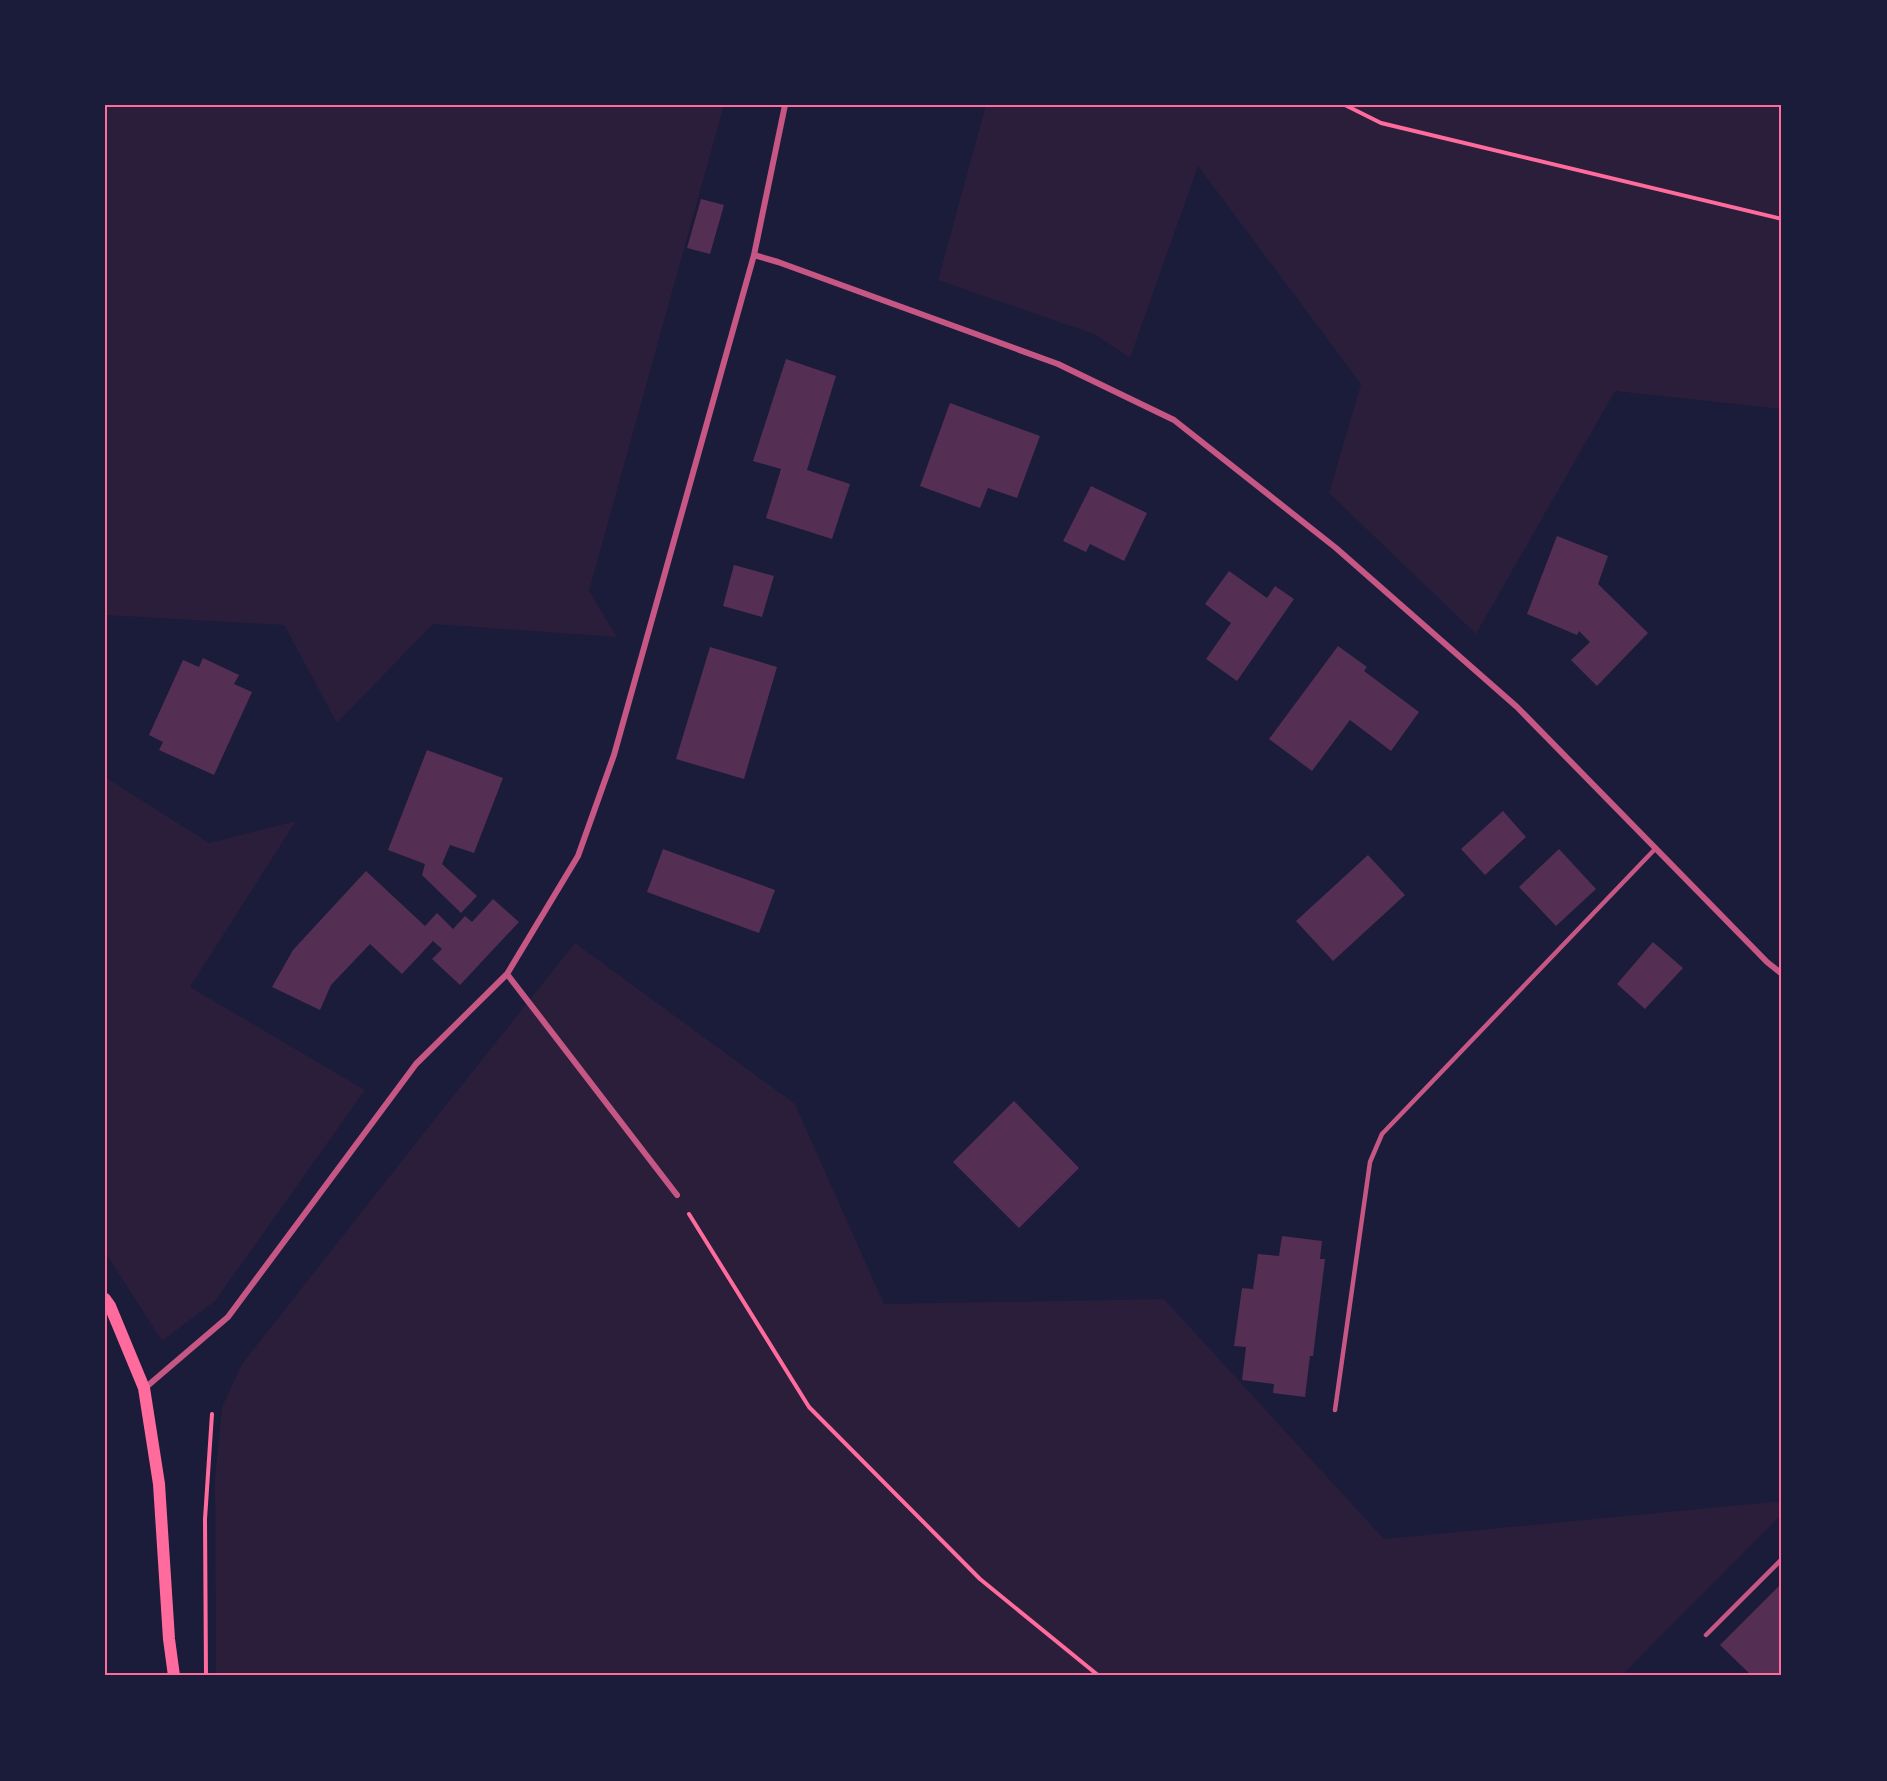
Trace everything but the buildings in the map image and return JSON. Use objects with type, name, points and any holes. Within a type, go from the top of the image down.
[{"type":"main road","points":[[105,1299],[144,1388],[159,1484],[169,1640],[174,1676]]},
{"type":"street","points":[[144,1388],[228,1317],[416,1064],[507,974],[578,856],[614,755],[754,255],[785,105]]},
{"type":"street","points":[[754,255],[1058,364],[1174,420],[1336,548],[1508,700],[1767,962],[1782,974]]},
{"type":"street","points":[[507,974],[677,1195]]},
{"type":"lane","points":[[1335,1410],[1370,1162],[1382,1134],[1656,848]]},
{"type":"lane","points":[[1706,1635],[1782,1559]]},
{"type":"path","points":[[1345,105],[1381,123],[1782,219]]},
{"type":"path","points":[[677,1195],[809,1407],[980,1579],[1099,1676]]},
{"type":"path","points":[[206,1676],[205,1520],[212,1414]]},
{"type":"shaded area","points":[[105,105],[724,105],[589,591],[617,637],[433,624],[337,723],[284,625],[105,615]]},
{"type":"shaded area","points":[[986,105],[1782,105],[1782,409],[1615,391],[1476,634],[1329,493],[1361,384],[1198,166],[1130,358],[1094,334],[938,280]]},
{"type":"shaded area","points":[[105,777],[209,843],[296,821],[190,987],[365,1090],[215,1301],[162,1341],[105,1252]]},
{"type":"shaded area","points":[[575,943],[795,1104],[884,1304],[1164,1299],[1384,1539],[1782,1501],[1782,1514],[1621,1676],[216,1676],[215,1479],[222,1407],[242,1364]]}]
